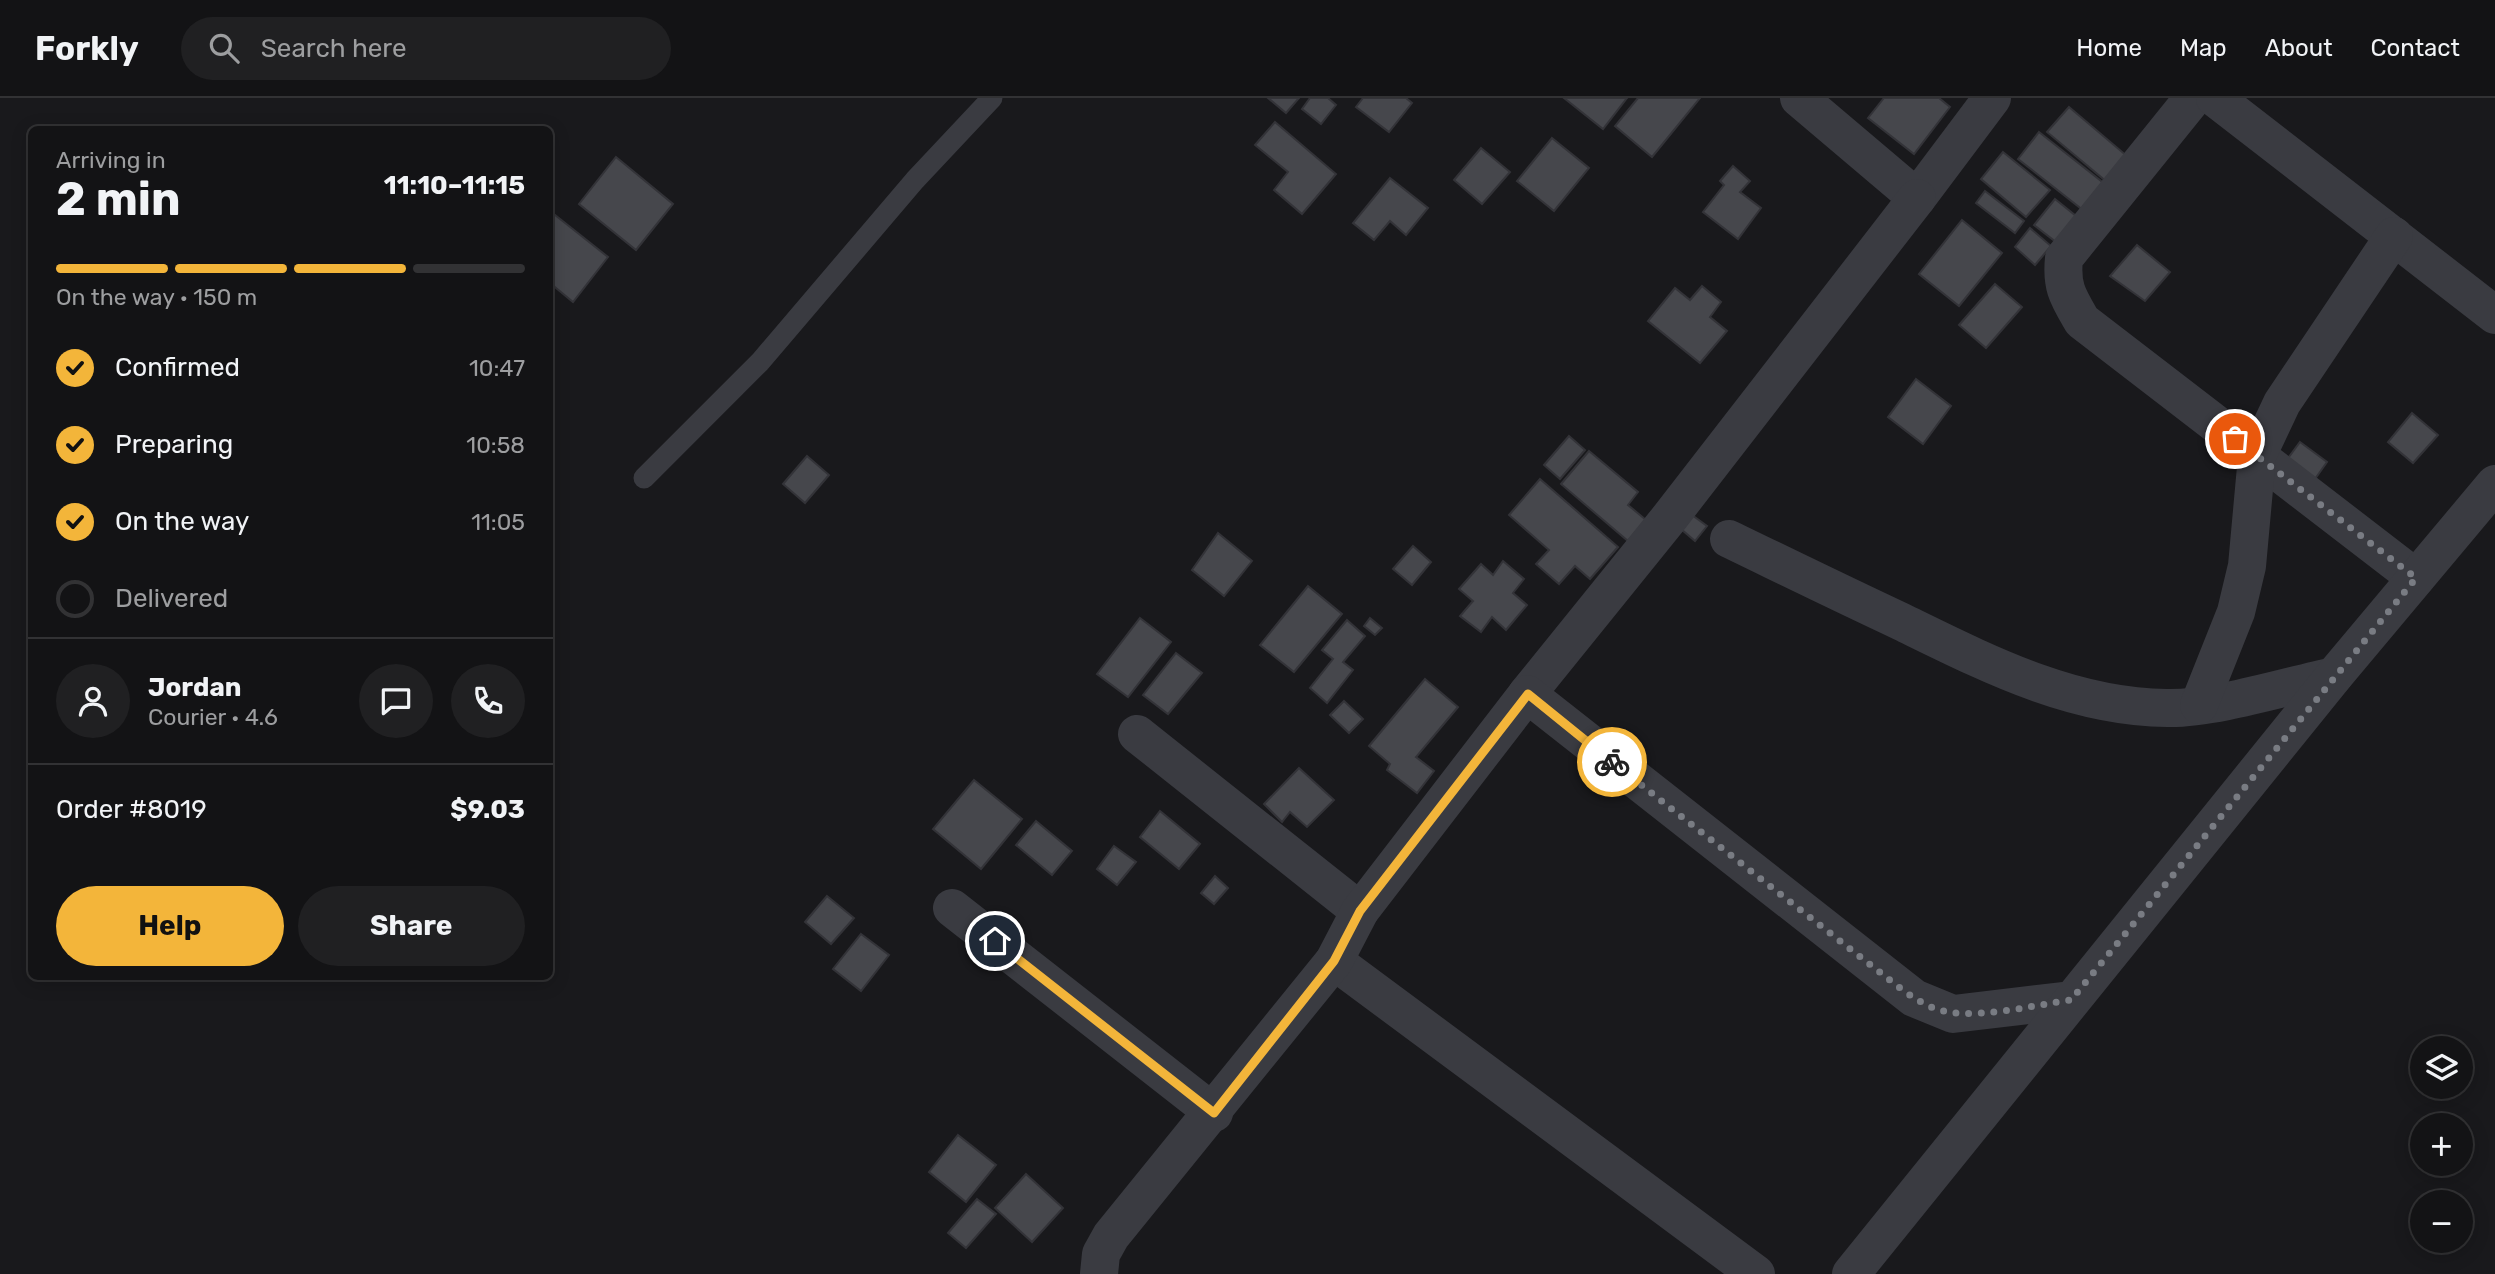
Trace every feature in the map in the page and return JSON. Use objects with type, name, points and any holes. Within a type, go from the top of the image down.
[{"type":"street","points":[[1799,98],[1917,198]]},
{"type":"street","points":[[1099,1274],[1101,1254],[1111,1236],[1214,1113],[1334,961],[1360,911],[1662,527],[1993,98]]},
{"type":"street","points":[[2193,98],[2064,258],[2062,280],[2082,321],[2416,578]]},
{"type":"street","points":[[2214,98],[2495,315]]},
{"type":"street","points":[[2199,705],[2236,612],[2247,566],[2257,456],[2282,403],[2394,236]]},
{"type":"street","points":[[1851,1274],[2334,676],[2495,484]]},
{"type":"street","points":[[1729,539],[2004,672],[2122,706],[2170,708],[2199,705],[2334,676]]},
{"type":"street","points":[[1528,694],[1914,998],[1954,1014],[2071,1000]]},
{"type":"street","points":[[1137,734],[1360,911]]},
{"type":"street","points":[[952,908],[1214,1113]]},
{"type":"street","points":[[1334,961],[1756,1274]]},
{"type":"lane","points":[[644,478],[760,362],[915,180],[992,98]]},
{"type":"building","points":[[1268,98],[1299,98],[1286,113]]},
{"type":"building","points":[[1310,98],[1328,98],[1336,105],[1321,124],[1302,109]]},
{"type":"building","points":[[1363,98],[1406,98],[1412,103],[1389,132],[1356,107]]},
{"type":"building","points":[[1564,98],[1627,98],[1603,129]]},
{"type":"building","points":[[1638,98],[1700,98],[1652,157],[1615,126]]},
{"type":"building","points":[[1884,98],[1939,98],[1950,107],[1914,154],[1868,118]]},
{"type":"building","points":[[2069,107],[2134,162],[2113,187],[2047,132]]},
{"type":"building","points":[[1275,122],[1336,174],[1302,214],[1274,190],[1288,172],[1255,145]]},
{"type":"building","points":[[2039,132],[2115,192],[2093,218],[2018,159]]},
{"type":"building","points":[[1552,138],[1589,168],[1554,211],[1517,181]]},
{"type":"building","points":[[1481,148],[1510,172],[1482,204],[1454,180]]},
{"type":"building","points":[[2003,152],[2050,190],[2026,217],[1981,179]]},
{"type":"building","points":[[616,157],[673,204],[636,250],[579,204]]},
{"type":"building","points":[[1733,166],[1750,181],[1740,192],[1761,208],[1738,239],[1703,212],[1724,185],[1720,181]]},
{"type":"building","points":[[1390,178],[1428,208],[1406,235],[1390,221],[1374,240],[1353,223]]},
{"type":"building","points":[[1985,191],[2024,221],[2015,233],[1976,203]]},
{"type":"building","points":[[2055,199],[2076,216],[2056,242],[2034,225]]},
{"type":"building","points":[[553,213],[608,257],[573,302],[553,285]]},
{"type":"building","points":[[1962,220],[2002,253],[1959,306],[1919,274]]},
{"type":"building","points":[[2030,228],[2051,246],[2035,265],[2015,247]]},
{"type":"building","points":[[2137,245],[2170,272],[2145,301],[2110,276]]},
{"type":"building","points":[[1995,284],[2022,307],[1986,348],[1959,325]]},
{"type":"building","points":[[1702,286],[1721,302],[1710,317],[1727,331],[1700,363],[1648,321],[1675,288],[1690,300]]},
{"type":"building","points":[[1916,379],[1951,406],[1923,444],[1888,417]]},
{"type":"building","points":[[2412,413],[2438,435],[2413,463],[2388,442]]},
{"type":"building","points":[[1569,436],[1585,450],[1560,479],[1544,465]]},
{"type":"building","points":[[2300,442],[2327,462],[2310,486],[2283,465]]},
{"type":"building","points":[[1589,451],[1638,492],[1628,505],[1646,520],[1628,541],[1561,484]]},
{"type":"building","points":[[807,456],[829,475],[805,503],[783,484]]},
{"type":"building","points":[[1540,479],[1618,547],[1590,579],[1575,566],[1559,584],[1536,564],[1549,550],[1509,515]]},
{"type":"building","points":[[1692,515],[1707,526],[1695,541],[1681,529]]},
{"type":"building","points":[[1218,533],[1252,561],[1224,596],[1192,570]]},
{"type":"building","points":[[1413,546],[1431,562],[1412,585],[1393,569]]},
{"type":"building","points":[[1503,561],[1524,579],[1513,593],[1527,605],[1506,630],[1492,617],[1481,632],[1460,616],[1473,601],[1459,589],[1481,564],[1493,575]]},
{"type":"building","points":[[1308,586],[1342,614],[1294,672],[1260,645]]},
{"type":"building","points":[[1140,618],[1171,642],[1128,697],[1097,674]]},
{"type":"building","points":[[1370,618],[1382,628],[1375,635],[1364,626]]},
{"type":"building","points":[[1347,620],[1365,636],[1343,662],[1353,670],[1327,703],[1310,688],[1333,659],[1322,650]]},
{"type":"building","points":[[1176,653],[1202,673],[1168,714],[1143,695]]},
{"type":"building","points":[[1425,679],[1458,707],[1416,757],[1434,771],[1417,793],[1387,770],[1390,764],[1369,746]]},
{"type":"building","points":[[1344,701],[1363,719],[1349,733],[1330,715]]},
{"type":"building","points":[[1299,768],[1334,800],[1307,827],[1290,812],[1282,822],[1264,804]]},
{"type":"building","points":[[974,780],[1022,819],[981,869],[933,829]]},
{"type":"building","points":[[1160,811],[1200,844],[1179,869],[1140,837]]},
{"type":"building","points":[[1036,821],[1072,851],[1052,875],[1016,845]]},
{"type":"building","points":[[1114,846],[1136,862],[1117,885],[1097,869]]},
{"type":"building","points":[[1215,876],[1228,888],[1214,904],[1201,893]]},
{"type":"building","points":[[827,896],[854,918],[831,944],[805,922]]},
{"type":"building","points":[[861,934],[889,955],[861,991],[833,969]]},
{"type":"building","points":[[958,1135],[996,1165],[966,1202],[929,1172]]},
{"type":"building","points":[[1026,1174],[1063,1208],[1032,1242],[995,1208]]},
{"type":"building","points":[[977,1199],[996,1214],[966,1248],[948,1233]]},
{"type":"way so far","points":[[1612,762],[1886,977],[1914,998],[1933,1008],[1954,1014],[1973,1013],[2071,1000],[2416,578],[2235,439]]},
{"type":"route","points":[[995,941],[1214,1113],[1334,961],[1360,911],[1528,694],[1559,722],[1612,762]]}]
